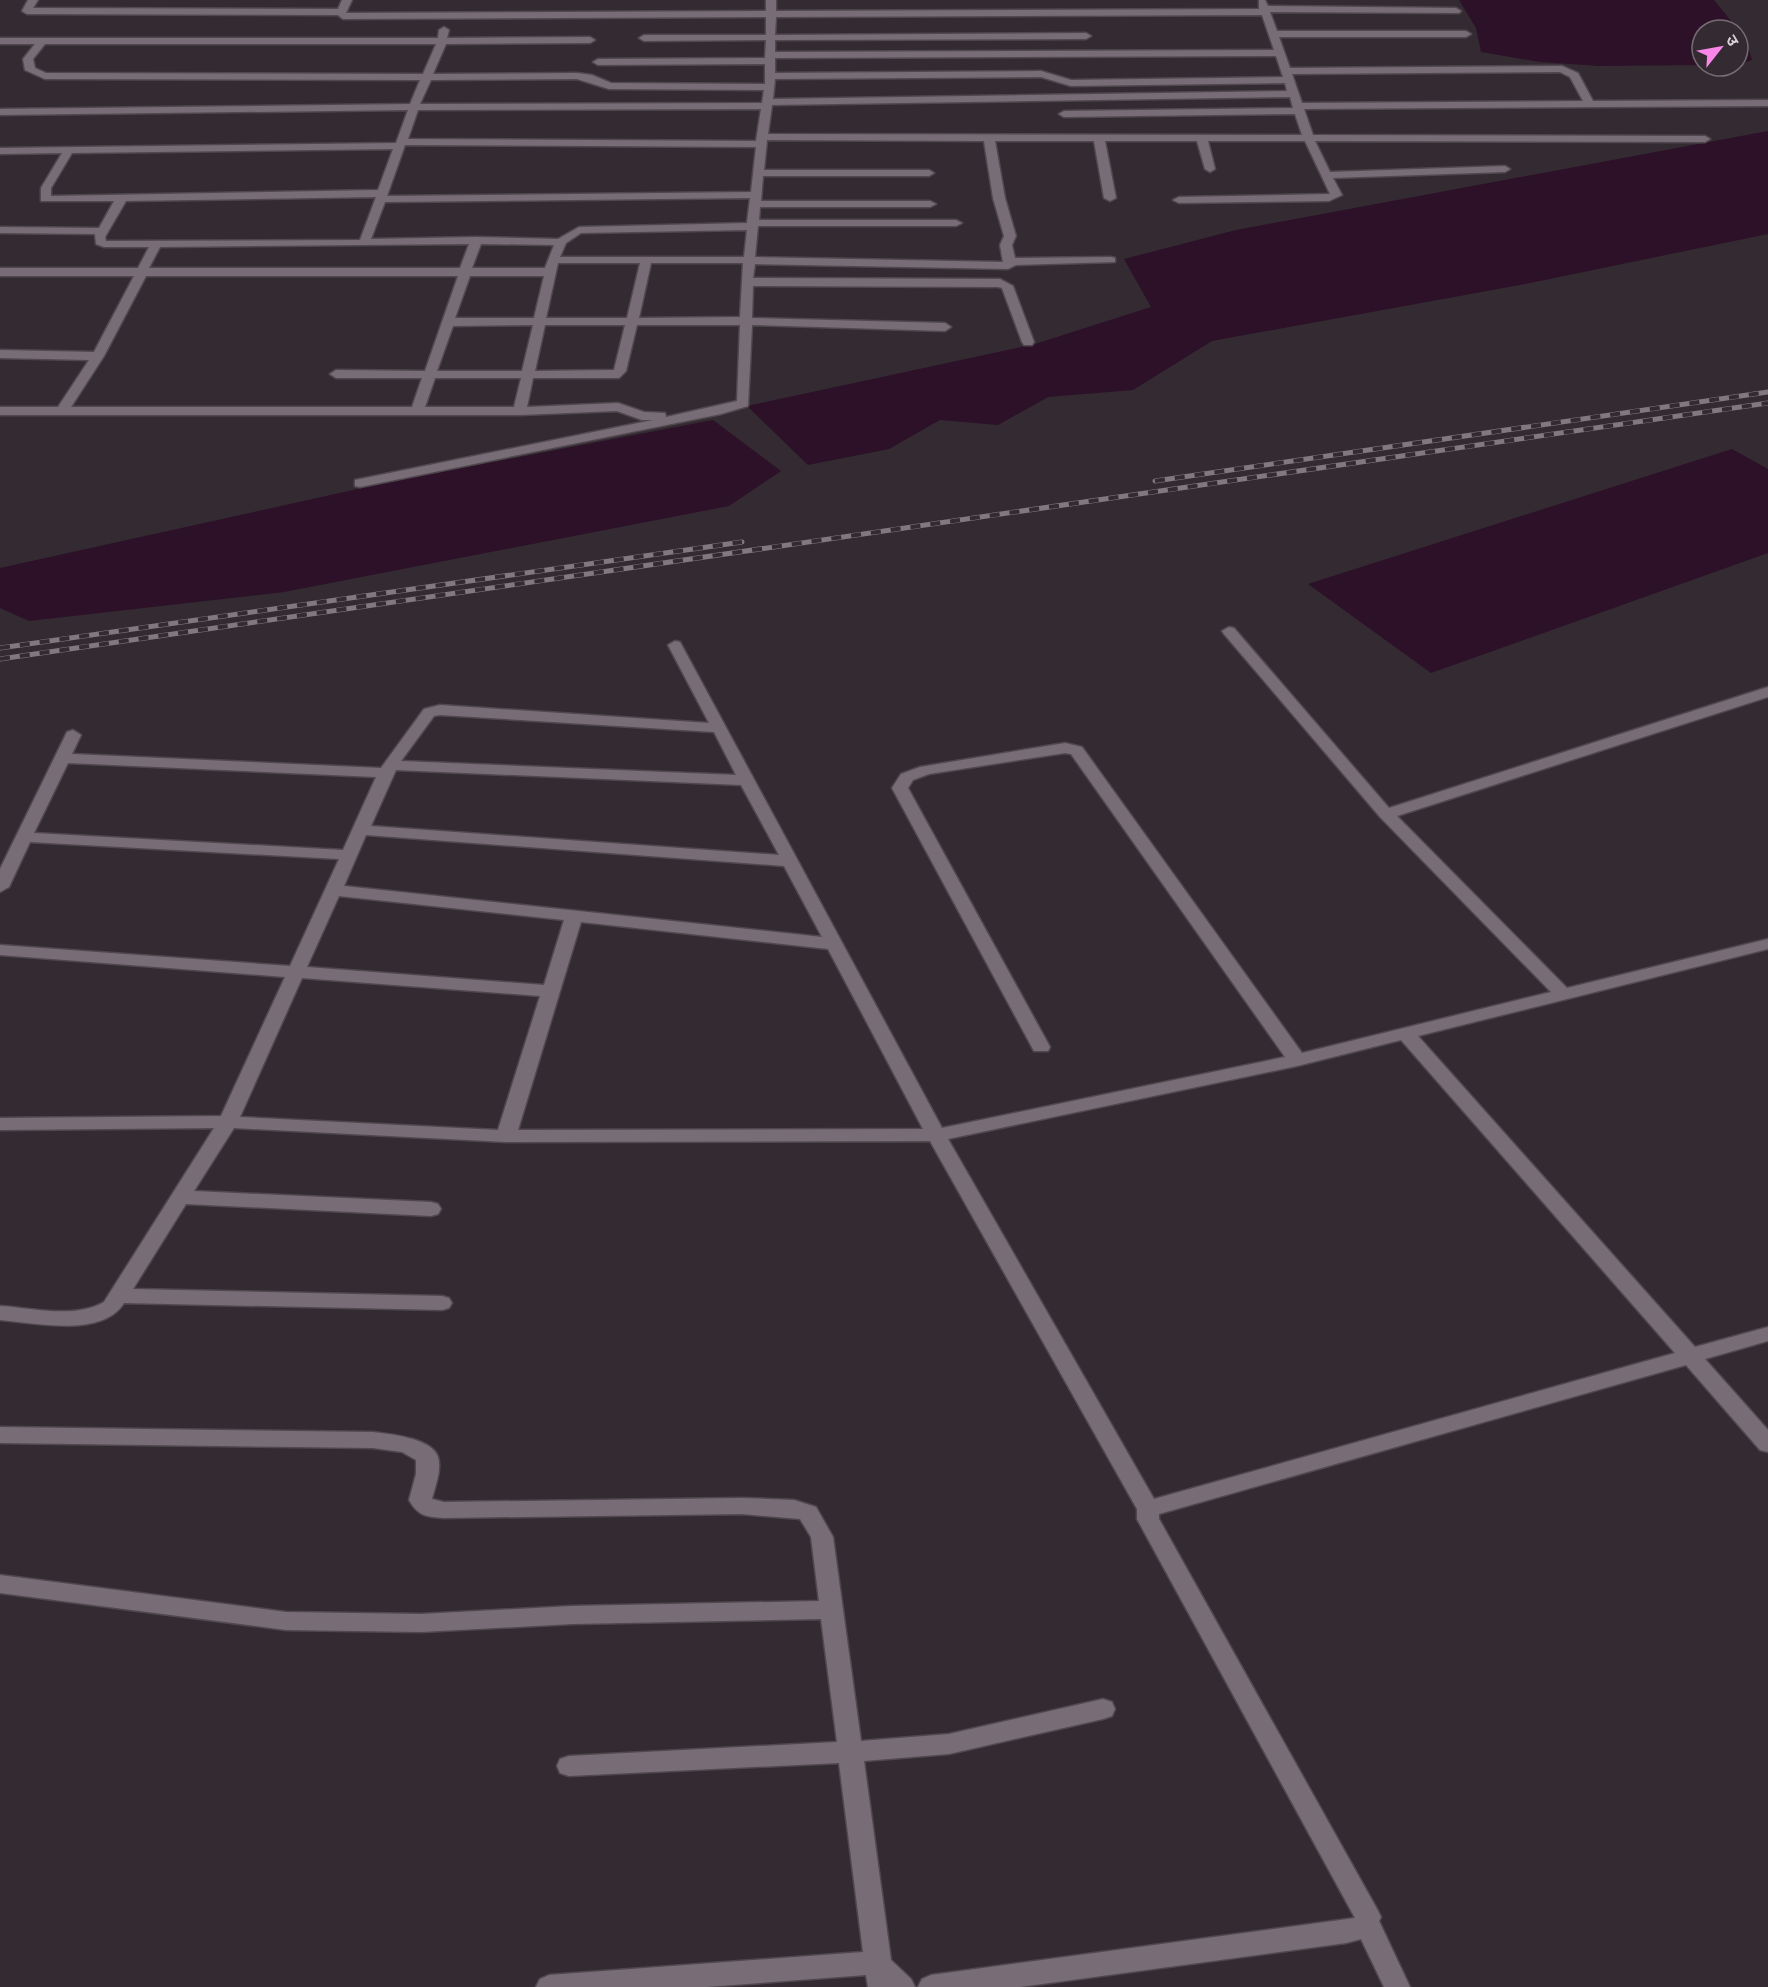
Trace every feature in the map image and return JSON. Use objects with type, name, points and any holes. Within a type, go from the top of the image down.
[{"type":"street","points":[[33,0],[27,11],[341,12],[343,16],[1010,14],[1264,7],[1456,11]]},
{"type":"street","points":[[341,12],[347,0]]},
{"type":"street","points":[[596,16],[598,0]]},
{"type":"street","points":[[360,483],[721,410],[739,405],[745,400],[747,282],[761,141],[770,81],[771,0]]},
{"type":"street","points":[[1003,0],[1010,14]]},
{"type":"street","points":[[1179,200],[1336,196],[1309,139],[1264,7]]},
{"type":"street","points":[[364,243],[414,107],[442,41],[446,16]]},
{"type":"street","points":[[1273,34],[1466,34]]},
{"type":"street","points":[[644,38],[1086,36]]},
{"type":"street","points":[[0,41],[590,40]]},
{"type":"street","points":[[41,42],[28,58],[30,70],[45,76],[577,76],[588,77],[609,86],[1041,74],[1057,75],[1064,82],[1071,83],[1562,69],[1574,75],[1590,104]]},
{"type":"street","points":[[598,62],[1279,53]]},
{"type":"street","points":[[0,112],[767,104],[1293,94]]},
{"type":"street","points":[[1064,114],[1768,103]]},
{"type":"street","points":[[989,138],[999,198],[1010,236],[1006,245],[1010,262]]},
{"type":"street","points":[[0,151],[989,138],[1705,139]]},
{"type":"street","points":[[1099,139],[1110,198]]},
{"type":"street","points":[[1202,139],[1210,169]]},
{"type":"street","points":[[69,150],[46,188],[45,199],[123,196],[380,196],[756,199],[930,204]]},
{"type":"street","points":[[1326,175],[1505,169]]},
{"type":"street","points":[[758,173],[929,173]]},
{"type":"street","points":[[123,196],[99,237],[100,242],[104,244],[476,240],[560,242]]},
{"type":"street","points":[[520,411],[552,266],[560,242],[567,234],[579,230],[754,224],[956,223]]},
{"type":"street","points":[[0,230],[102,231]]},
{"type":"street","points":[[417,411],[476,240]]},
{"type":"street","points":[[62,411],[98,356],[156,244]]},
{"type":"street","points":[[0,272],[465,272],[646,261],[750,260],[1002,267],[1008,266],[1010,262],[1111,260]]},
{"type":"street","points":[[336,374],[611,376],[619,373],[646,261]]},
{"type":"street","points":[[747,282],[1000,283],[1007,286],[1028,342]]},
{"type":"street","points":[[448,322],[746,321],[945,327]]},
{"type":"street","points":[[0,354],[98,356]]},
{"type":"street","points":[[0,411],[520,411],[621,408],[647,417],[721,410]]},
{"type":"street","points":[[1229,631],[1386,814],[1563,994]]},
{"type":"street","points":[[675,645],[936,1134],[1148,1509],[1148,1519],[1368,1917],[1364,1927],[1346,1932],[931,1987]]},
{"type":"street","points":[[1386,814],[1768,692]]},
{"type":"street","points":[[0,1313],[75,1318],[94,1317],[111,1307],[228,1122],[388,769],[429,712],[433,710],[719,728]]},
{"type":"street","points":[[0,887],[73,735]]},
{"type":"street","points":[[1041,1047],[900,788],[907,777],[926,770],[1065,748],[1076,750],[1297,1060]]},
{"type":"street","points":[[62,758],[747,780]]},
{"type":"street","points":[[360,830],[790,861]]},
{"type":"street","points":[[24,837],[349,855]]},
{"type":"street","points":[[333,890],[834,944]]},
{"type":"street","points":[[506,1136],[574,916]]},
{"type":"street","points":[[0,1124],[228,1122],[506,1136],[936,1134],[1297,1060],[1768,944]]},
{"type":"street","points":[[0,950],[551,990]]},
{"type":"street","points":[[1405,1034],[1768,1443]]},
{"type":"street","points":[[181,1197],[431,1209]]},
{"type":"street","points":[[118,1296],[442,1303]]},
{"type":"street","points":[[1148,1509],[1689,1354],[1768,1334]]},
{"type":"street","points":[[0,1435],[373,1440],[401,1443],[421,1451],[427,1457],[427,1474],[420,1500],[426,1508],[444,1510],[742,1506],[794,1508],[808,1513],[822,1537],[879,1976]]},
{"type":"street","points":[[0,1584],[286,1621],[421,1623],[572,1615],[830,1610]]},
{"type":"street","points":[[569,1766],[849,1752],[950,1744],[1103,1709]]},
{"type":"street","points":[[1367,1923],[1397,1987]]},
{"type":"street","points":[[549,1987],[869,1963],[879,1976],[902,1987]]},
{"type":"shaded area","points":[[1459,0],[1714,0],[1728,18],[1690,18],[1690,65],[1599,66],[1540,62],[1481,52],[1476,28]]},
{"type":"shaded area","points":[[1768,131],[1768,234],[1520,285],[1212,341],[1133,390],[1048,397],[998,425],[940,420],[889,449],[808,465],[747,406],[1035,344],[1151,307],[1124,259],[1236,230]]},
{"type":"shaded area","points":[[713,420],[781,471],[729,506],[284,592],[29,621],[0,608],[0,568],[394,481]]},
{"type":"shaded area","points":[[1732,449],[1768,469],[1768,553],[1431,673],[1308,584]]},
{"type":"railway","points":[[1155,481],[1768,392]]},
{"type":"railway","points":[[0,659],[1768,403]]},
{"type":"railway","points":[[0,648],[742,542]]}]
